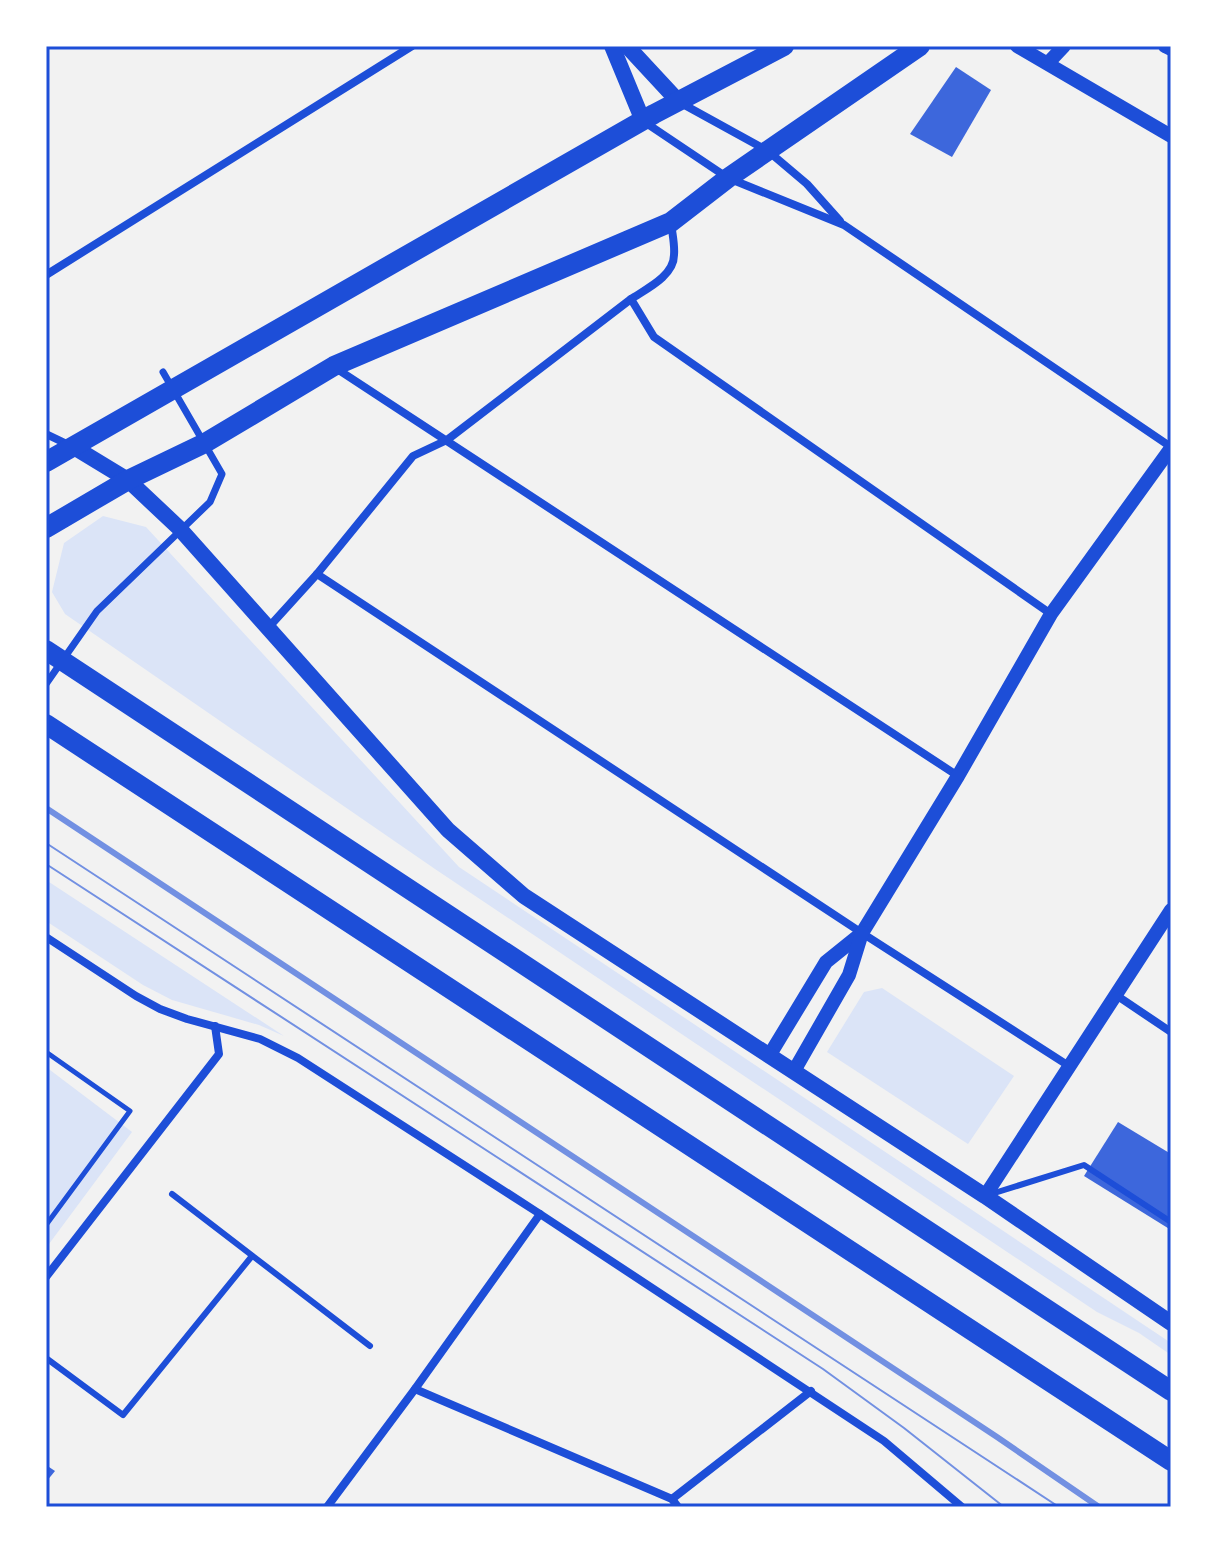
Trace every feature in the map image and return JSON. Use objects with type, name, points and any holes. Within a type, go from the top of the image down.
[{"type":"main road","points":[[612,46],[643,121]]},
{"type":"main road","points":[[627,46],[678,101]]},
{"type":"main road","points":[[46,462],[168,381],[784,46]]},
{"type":"main road","points":[[47,531],[128,480],[205,443],[334,366],[671,222],[728,178],[920,46]]},
{"type":"main road","points":[[72,446],[128,480],[180,529],[448,830],[524,896],[985,1196],[1171,1323]]},
{"type":"main road","points":[[54,655],[1171,1391]]},
{"type":"main road","points":[[46,724],[1171,1461]]},
{"type":"street","points":[[46,275],[412,46]]},
{"type":"street","points":[[1017,46],[1171,136]]},
{"type":"street","points":[[1048,63],[1064,46]]},
{"type":"street","points":[[1165,46],[1171,49]]},
{"type":"street","points":[[678,101],[768,151],[807,184],[844,225]]},
{"type":"street","points":[[643,121],[728,178],[844,225],[1171,447],[1051,614],[958,776],[862,933],[849,975],[794,1071]]},
{"type":"street","points":[[268,628],[317,574],[413,456],[447,440],[669,270],[675,258],[671,222]]},
{"type":"street","points":[[631,299],[654,337],[1051,614]]},
{"type":"street","points":[[334,366],[958,776]]},
{"type":"street","points":[[46,684],[54,655],[210,502],[222,474],[168,381]]},
{"type":"street","points":[[46,434],[72,446]]},
{"type":"street","points":[[317,574],[1069,1066]]},
{"type":"street","points":[[985,1196],[1116,995],[1167,927],[1171,910]]},
{"type":"street","points":[[769,1056],[826,962],[862,933]]},
{"type":"street","points":[[46,937],[160,1009],[260,1039],[298,1058],[811,1391],[884,1441],[962,1507]]},
{"type":"street","points":[[1116,995],[1171,1032]]},
{"type":"street","points":[[46,1277],[219,1054],[215,1026]]},
{"type":"street","points":[[327,1507],[540,1214]]},
{"type":"street","points":[[415,1389],[675,1503],[811,1391]]},
{"type":"lane","points":[[985,1196],[1084,1165],[1171,1222]]},
{"type":"lane","points":[[172,1194],[370,1346]]},
{"type":"lane","points":[[46,1358],[123,1415],[252,1256]]},
{"type":"path","points":[[46,1052],[130,1111],[46,1225]]},
{"type":"shaded area","points":[[103,516],[146,527],[459,867],[1171,1343],[1171,1355],[1139,1333],[1097,1312],[435,869],[65,614],[52,592],[64,543]]},
{"type":"shaded area","points":[[46,880],[284,1036],[259,1025],[172,1000],[143,985],[46,921]]},
{"type":"shaded area","points":[[882,988],[1014,1076],[968,1144],[827,1052],[864,992]]},
{"type":"shaded area","points":[[46,1067],[132,1132],[46,1248]]},
{"type":"building","points":[[956,67],[991,90],[952,157],[910,134]]},
{"type":"building","points":[[1118,1122],[1171,1154],[1171,1230],[1084,1176]]},
{"type":"building","points":[[46,1465],[55,1471],[46,1482]]},
{"type":"tram line","points":[[46,843],[1059,1507]]},
{"type":"tram line","points":[[46,864],[823,1369],[1004,1507]]},
{"type":"railway","points":[[46,808],[1099,1507]]}]
